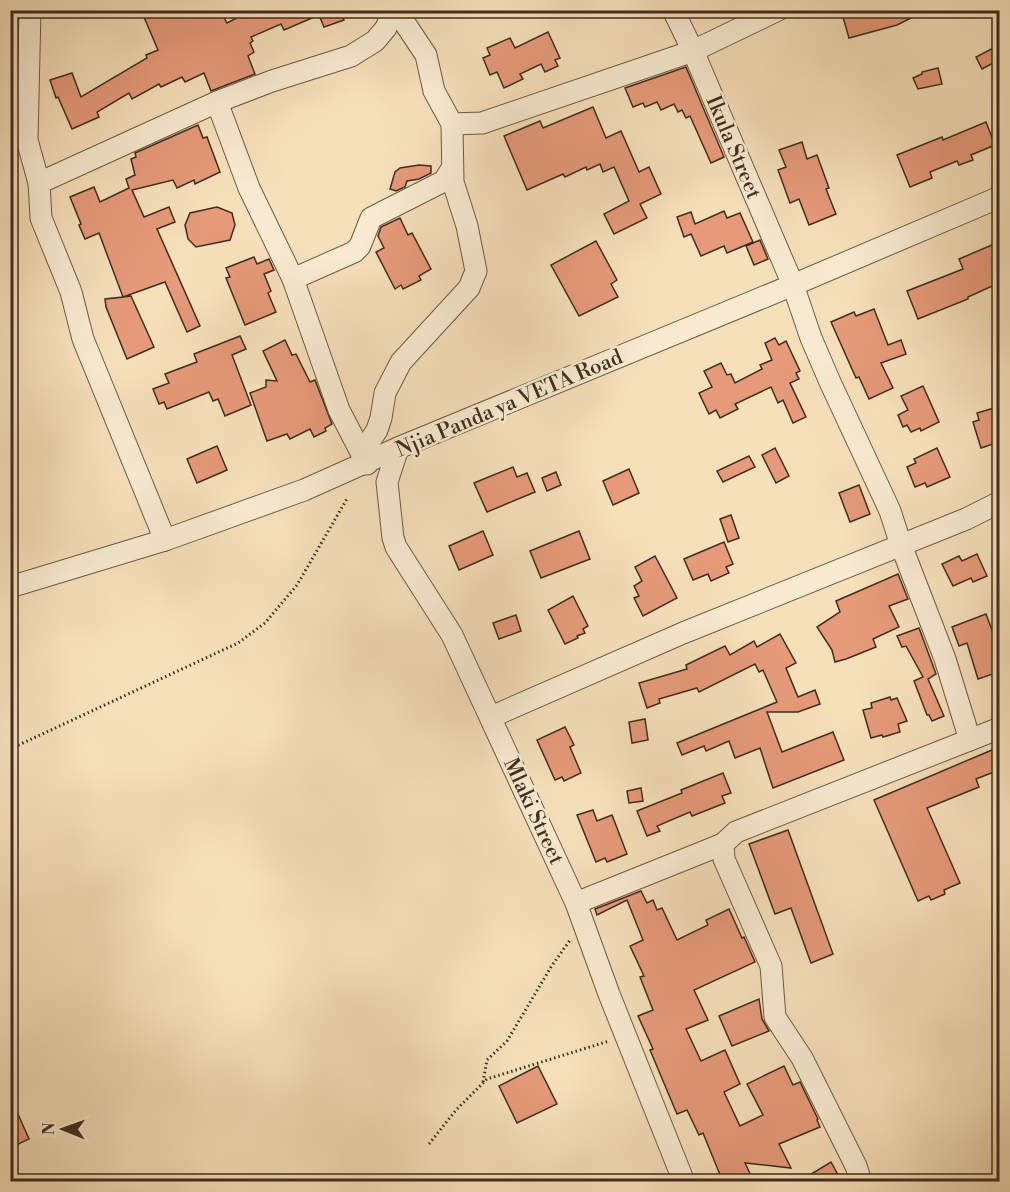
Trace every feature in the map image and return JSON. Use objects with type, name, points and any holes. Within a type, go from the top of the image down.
[{"type":"street","points":[[30,10],[27,140],[39,183],[39,207],[44,230],[71,292],[83,339],[165,540]]},
{"type":"street","points":[[39,183],[217,102],[351,56],[375,41],[386,28],[395,10],[426,56],[434,91],[452,124],[451,171],[476,266],[475,276],[468,288],[401,362],[385,393],[381,418],[364,458]]},
{"type":"street","name":"Ikula Street","points":[[673,10],[693,51],[793,285],[811,338],[890,511],[901,546],[945,659],[970,740]]},
{"type":"street","points":[[452,124],[482,123],[693,51],[778,10]]},
{"type":"street","points":[[217,102],[249,188],[293,279],[339,410],[364,458]]},
{"type":"street","points":[[293,279],[354,252],[360,246],[371,218],[444,181],[451,171]]},
{"type":"street","name":"Njia Panda ya VETA Road","points":[[10,587],[165,540],[238,515],[364,458],[398,448],[793,285],[999,196]]},
{"type":"street","name":"Mlaki Street","points":[[398,448],[387,482],[393,538],[400,556],[452,635],[580,913],[684,1182]]},
{"type":"street","points":[[491,717],[683,633],[966,519],[999,502]]},
{"type":"street","points":[[580,913],[723,844],[736,832],[999,728]]},
{"type":"street","points":[[723,844],[724,859],[771,966],[772,1006],[775,1017],[802,1058],[856,1166],[861,1182]]},
{"type":"path","points":[[10,749],[238,643],[264,623],[297,585],[348,497]]},
{"type":"path","points":[[483,1082],[487,1060],[507,1041],[580,913]]},
{"type":"path","points":[[429,1144],[456,1110],[483,1082],[493,1076],[626,1036]]},
{"type":"building","points":[[148,10],[220,10],[227,23],[252,10],[340,10],[344,20],[324,27],[319,15],[284,30],[281,24],[251,37],[253,41],[250,43],[254,52],[248,56],[255,74],[211,91],[204,73],[185,82],[182,77],[161,87],[159,84],[132,99],[129,93],[97,112],[99,117],[72,129],[58,97],[56,98],[50,80],[72,73],[81,97],[147,58],[146,55],[158,50],[144,17],[150,14]]},
{"type":"building","points":[[864,10],[927,10],[897,25],[849,38],[843,17]]},
{"type":"building","points":[[548,32],[560,58],[555,60],[558,66],[545,72],[541,64],[520,74],[523,79],[504,88],[497,72],[490,75],[483,58],[490,55],[487,48],[510,38],[515,48]]},
{"type":"building","points":[[999,45],[999,60],[982,69],[976,57]]},
{"type":"building","points":[[686,67],[724,157],[711,163],[690,116],[686,118],[682,110],[678,112],[674,104],[661,110],[657,102],[645,107],[643,103],[633,107],[625,88]]},
{"type":"building","points":[[938,68],[942,84],[918,89],[913,78],[922,72]]},
{"type":"building","points":[[593,107],[606,138],[621,131],[639,172],[649,167],[661,194],[640,204],[647,218],[614,234],[604,214],[629,201],[614,167],[603,172],[600,164],[587,170],[586,167],[565,177],[563,174],[527,190],[504,136],[540,121],[543,128]]},
{"type":"building","points":[[986,122],[995,145],[971,155],[973,160],[959,165],[957,161],[930,172],[932,178],[910,187],[897,155],[942,137],[943,140]]},
{"type":"building","points":[[198,125],[203,138],[207,137],[220,172],[195,184],[194,180],[177,188],[173,180],[132,190],[144,217],[169,207],[175,222],[157,229],[200,326],[187,332],[165,282],[123,297],[99,233],[85,239],[70,197],[94,187],[100,202],[129,188],[126,179],[135,175],[131,159],[136,157],[135,153]]},
{"type":"building","points":[[802,142],[807,159],[817,155],[829,188],[826,189],[836,214],[809,225],[799,199],[790,203],[778,170],[786,167],[779,150]]},
{"type":"building","points":[[431,166],[431,173],[419,179],[407,181],[405,187],[396,191],[390,189],[395,172],[400,168]]},
{"type":"building","points":[[217,207],[232,213],[235,225],[230,240],[196,247],[188,239],[185,225],[190,213]]},
{"type":"building","points":[[724,211],[727,218],[740,213],[753,242],[727,253],[724,246],[701,256],[691,234],[684,237],[677,217],[691,212],[695,224]]},
{"type":"building","points":[[400,218],[408,235],[412,233],[431,269],[419,276],[421,280],[403,289],[401,285],[395,289],[376,252],[384,248],[378,236],[381,227]]},
{"type":"building","points":[[760,240],[768,259],[754,265],[746,246]]},
{"type":"building","points":[[596,241],[617,280],[611,284],[618,297],[579,316],[551,265]]},
{"type":"building","points":[[999,242],[999,283],[968,299],[918,319],[907,291],[963,269],[959,259]]},
{"type":"building","points":[[254,257],[257,264],[269,259],[274,270],[264,274],[271,291],[268,293],[276,312],[245,325],[226,278],[230,277],[226,268]]},
{"type":"building","points":[[131,296],[154,347],[127,359],[106,307],[105,299]]},
{"type":"building","points":[[874,309],[888,345],[901,340],[906,354],[881,363],[893,388],[869,399],[859,377],[856,378],[831,322],[854,312],[856,316]]},
{"type":"building","points":[[240,336],[246,349],[232,355],[251,405],[225,416],[218,399],[213,401],[209,392],[167,409],[164,402],[159,404],[153,389],[169,383],[165,374],[197,362],[194,354]]},
{"type":"building","points":[[775,338],[779,345],[786,341],[800,371],[796,373],[799,379],[790,383],[806,417],[793,423],[783,400],[778,403],[771,387],[735,404],[738,409],[720,418],[716,410],[709,414],[699,393],[712,387],[704,371],[721,363],[727,375],[731,374],[735,383],[762,369],[760,365],[772,360],[765,343]]},
{"type":"building","points":[[285,340],[292,355],[296,354],[310,382],[315,380],[332,424],[325,428],[326,431],[314,437],[310,429],[290,439],[287,434],[267,441],[250,393],[266,387],[266,380],[277,381],[263,351]]},
{"type":"building","points":[[923,386],[939,422],[921,431],[920,428],[911,432],[907,425],[903,427],[898,415],[908,410],[901,396]]},
{"type":"building","points":[[994,408],[995,412],[999,410],[999,442],[981,448],[973,422],[979,420],[977,413]]},
{"type":"building","points":[[217,446],[227,470],[197,483],[187,459]]},
{"type":"building","points":[[775,448],[789,476],[776,483],[762,455]]},
{"type":"building","points":[[937,448],[950,477],[927,487],[925,483],[915,487],[907,467],[916,463],[914,459]]},
{"type":"building","points":[[749,456],[755,467],[723,482],[717,471]]},
{"type":"building","points":[[513,467],[517,477],[527,473],[535,492],[487,512],[474,483]]},
{"type":"building","points":[[629,469],[639,493],[613,505],[603,481]]},
{"type":"building","points":[[556,472],[561,485],[547,491],[542,478]]},
{"type":"building","points":[[859,485],[870,514],[850,522],[839,493]]},
{"type":"building","points":[[731,515],[739,538],[728,542],[720,519]]},
{"type":"building","points":[[483,531],[493,555],[459,570],[449,546]]},
{"type":"building","points":[[579,531],[590,559],[541,578],[530,551]]},
{"type":"building","points":[[724,542],[733,564],[726,567],[729,573],[711,581],[708,574],[693,580],[684,559]]},
{"type":"building","points":[[977,554],[987,576],[973,582],[971,578],[953,586],[942,564],[959,556],[962,561]]},
{"type":"building","points":[[655,556],[677,598],[643,616],[634,598],[639,596],[634,586],[642,581],[635,567]]},
{"type":"building","points":[[898,574],[908,599],[889,606],[899,627],[873,639],[876,647],[835,662],[832,650],[817,627],[840,612],[836,601]]},
{"type":"building","points":[[573,596],[588,626],[583,629],[585,633],[565,644],[548,610]]},
{"type":"building","points":[[986,614],[999,649],[999,672],[978,679],[967,643],[959,646],[952,627]]},
{"type":"building","points":[[516,615],[521,631],[499,639],[493,623]]},
{"type":"building","points":[[919,628],[936,674],[928,679],[944,716],[932,721],[927,715],[914,681],[923,677],[906,646],[902,647],[897,636]]},
{"type":"building","points":[[780,634],[796,663],[786,668],[798,697],[815,690],[820,704],[798,712],[767,712],[782,752],[833,732],[844,760],[773,788],[760,748],[735,758],[729,741],[706,751],[704,746],[682,755],[677,743],[777,702],[763,670],[759,672],[755,664],[699,692],[697,688],[659,699],[660,703],[647,708],[639,683],[687,669],[686,665],[725,646],[730,655],[754,641],[757,647]]},
{"type":"building","points":[[890,697],[891,700],[897,698],[907,721],[898,724],[900,732],[871,738],[863,710],[872,708],[871,703]]},
{"type":"building","points":[[645,719],[648,740],[632,743],[629,722]]},
{"type":"building","points":[[565,727],[574,745],[570,747],[581,773],[564,781],[562,777],[555,780],[537,740]]},
{"type":"building","points":[[999,747],[999,770],[976,779],[979,787],[927,808],[960,883],[944,890],[945,894],[931,900],[929,896],[918,901],[874,800]]},
{"type":"building","points":[[723,773],[731,793],[722,796],[725,803],[692,816],[690,812],[657,826],[660,831],[647,836],[637,811]]},
{"type":"building","points":[[641,788],[643,801],[629,803],[627,791]]},
{"type":"building","points":[[593,810],[597,821],[612,815],[627,854],[607,862],[605,858],[596,862],[577,815]]},
{"type":"building","points":[[788,830],[833,954],[811,963],[791,908],[775,914],[749,844]]},
{"type":"building","points":[[641,891],[647,903],[653,900],[657,910],[662,908],[677,940],[708,925],[706,920],[729,909],[755,962],[694,990],[708,1020],[686,1029],[701,1061],[725,1050],[740,1084],[724,1092],[740,1126],[763,1115],[747,1084],[784,1066],[793,1085],[800,1082],[820,1127],[779,1144],[791,1168],[745,1163],[754,1182],[723,1182],[703,1133],[699,1135],[687,1110],[677,1114],[638,1016],[653,1010],[640,977],[644,976],[630,946],[643,940],[627,900],[597,915],[595,909]]},
{"type":"building","points":[[759,999],[762,1019],[769,1031],[732,1046],[719,1016]]},
{"type":"building","points":[[538,1066],[557,1104],[517,1123],[499,1086]]},
{"type":"building","points":[[10,1096],[29,1139],[10,1148]]},
{"type":"building","points":[[831,1162],[842,1182],[798,1182]]}]
